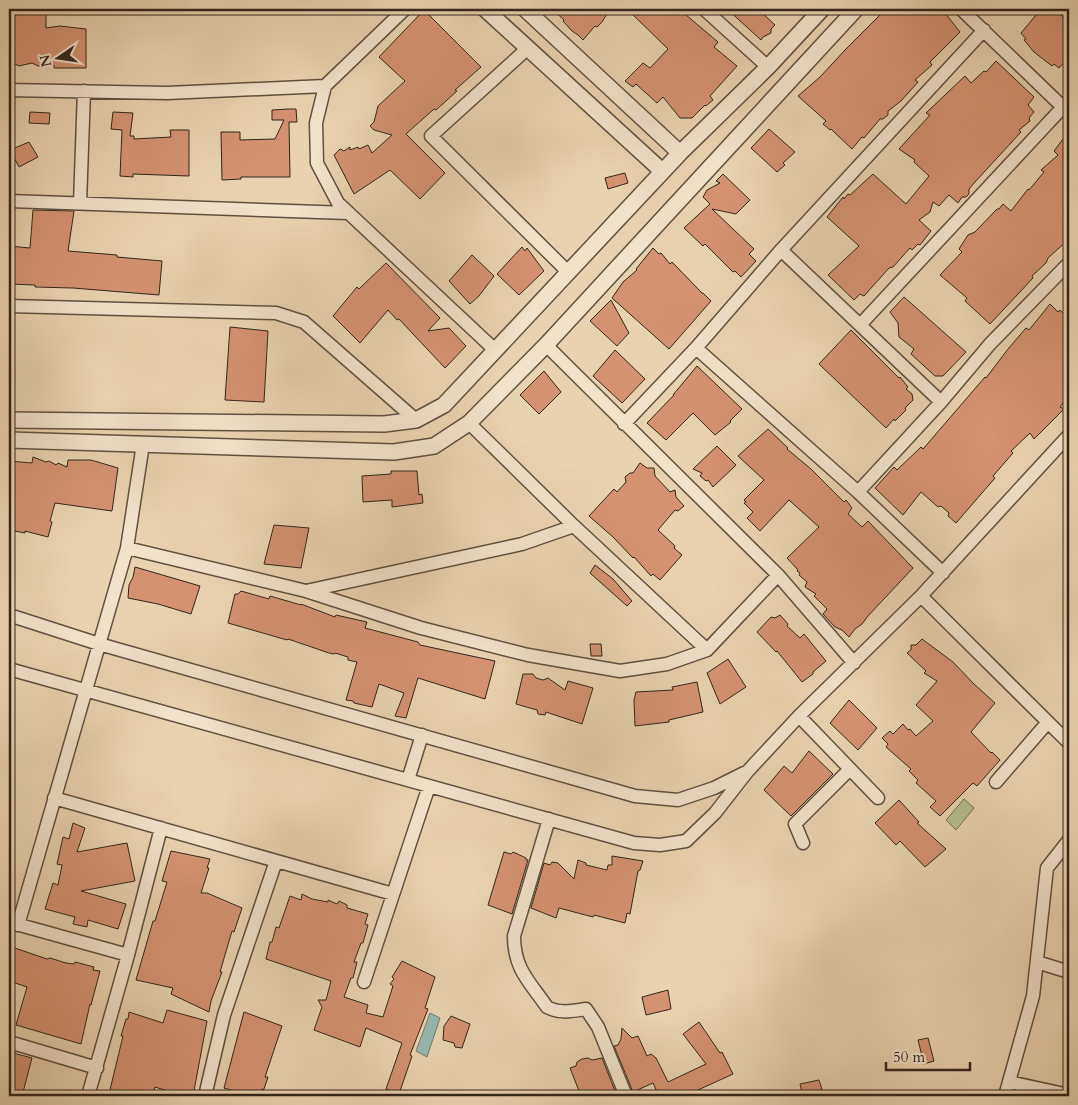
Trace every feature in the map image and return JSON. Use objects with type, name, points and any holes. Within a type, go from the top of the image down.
[{"type":"street","points":[[405,9],[325,86],[316,123],[317,163],[338,203],[495,350]]},
{"type":"street","points":[[485,9],[662,171]]},
{"type":"street","points":[[525,9],[680,153]]},
{"type":"street","points":[[704,9],[768,67]]},
{"type":"street","points":[[9,420],[384,424],[416,420],[444,405],[662,171],[768,67],[822,9]]},
{"type":"street","points":[[9,440],[394,452],[434,446],[470,423],[546,345],[856,9]]},
{"type":"street","points":[[860,325],[1066,110],[961,9]]},
{"type":"street","points":[[624,424],[696,348],[781,250],[984,30]]},
{"type":"street","points":[[528,48],[431,136],[568,272]]},
{"type":"street","points":[[9,90],[167,93],[325,86]]},
{"type":"street","points":[[80,203],[84,91]]},
{"type":"street","points":[[9,200],[348,213]]},
{"type":"street","points":[[781,250],[941,402]]},
{"type":"street","points":[[858,492],[941,402],[990,344],[1069,263]]},
{"type":"street","points":[[9,306],[276,313],[304,322],[416,420]]},
{"type":"street","points":[[546,345],[778,575],[854,663]]},
{"type":"street","points":[[696,348],[858,492],[943,573]]},
{"type":"street","points":[[470,423],[574,526],[707,650]]},
{"type":"street","points":[[9,669],[634,843],[660,845],[686,841],[715,813],[747,772],[799,716],[921,596],[1069,435]]},
{"type":"street","points":[[128,956],[14,923],[54,798],[127,548],[143,444]]},
{"type":"street","points":[[306,591],[522,544],[574,526]]},
{"type":"street","points":[[127,548],[306,591],[422,628],[528,655],[620,671],[668,664],[707,650],[778,575]]},
{"type":"street","points":[[921,596],[1069,743]]},
{"type":"street","points":[[9,616],[99,644],[635,796],[678,800],[714,788],[747,772]]},
{"type":"street","points":[[799,716],[878,798]]},
{"type":"street","points":[[996,782],[1048,722]]},
{"type":"street","points":[[408,780],[422,735]]},
{"type":"street","points":[[803,843],[795,824],[850,769]]},
{"type":"street","points":[[364,982],[429,786]]},
{"type":"street","points":[[54,798],[393,894]]},
{"type":"street","points":[[549,819],[514,936],[514,949],[518,966],[547,1007],[561,1012],[586,1009],[598,1027],[626,1096]]},
{"type":"street","points":[[88,1096],[128,956],[161,828]]},
{"type":"street","points":[[1005,1096],[1033,996],[1048,868],[1069,840]]},
{"type":"street","points":[[205,1096],[224,1015],[276,861]]},
{"type":"street","points":[[1037,962],[1069,972]]},
{"type":"street","points":[[9,1042],[97,1068]]},
{"type":"street","points":[[1009,1082],[1069,1095]]},
{"type":"green space","points":[[964,799],[974,808],[956,830],[946,820]]},
{"type":"water","points":[[430,1013],[440,1018],[427,1057],[416,1051]]},
{"type":"building","points":[[14,9],[46,9],[46,28],[60,26],[86,29],[86,68],[54,68],[54,65],[38,66],[32,63],[19,66],[13,63]]},
{"type":"building","points":[[552,9],[610,9],[602,22],[597,27],[595,26],[583,40]]},
{"type":"building","points":[[627,9],[679,9],[718,42],[714,47],[737,66],[710,96],[713,100],[692,118],[680,118],[663,97],[657,103],[636,84],[633,87],[625,81],[643,63],[650,68],[668,49]]},
{"type":"building","points":[[727,9],[758,9],[775,25],[771,29],[771,33],[761,40]]},
{"type":"building","points":[[886,9],[942,9],[960,32],[930,62],[932,65],[915,80],[918,82],[901,101],[888,111],[888,115],[880,119],[852,149],[823,124],[826,121],[798,96],[820,77]]},
{"type":"building","points":[[1041,9],[1055,9],[1069,23],[1069,57],[1059,68],[1054,64],[1052,66],[1034,52],[1021,33]]},
{"type":"building","points":[[424,10],[481,67],[436,110],[434,109],[406,134],[445,173],[420,199],[390,170],[354,194],[334,155],[340,149],[344,151],[350,147],[350,150],[358,147],[359,149],[368,145],[372,153],[392,135],[374,130],[370,126],[374,122],[378,106],[405,81],[379,57]]},
{"type":"building","points":[[996,61],[1034,97],[1028,105],[1034,112],[1029,118],[1030,121],[1019,130],[1021,132],[969,189],[969,194],[966,197],[962,197],[958,203],[949,195],[939,206],[933,202],[930,212],[919,220],[931,231],[920,245],[918,244],[912,250],[910,248],[864,296],[860,294],[854,300],[828,275],[859,246],[827,217],[843,197],[844,199],[848,194],[850,195],[873,174],[906,204],[929,176],[914,162],[915,160],[899,149],[930,115],[926,113],[965,76],[971,83],[984,71],[986,72]]},
{"type":"building","points":[[296,109],[297,122],[289,122],[290,177],[241,177],[241,179],[222,180],[221,132],[240,132],[240,140],[275,139],[284,120],[272,120],[272,110]]},
{"type":"building","points":[[30,112],[50,113],[49,124],[29,123]]},
{"type":"building","points":[[113,112],[133,113],[130,136],[134,136],[134,139],[171,137],[170,130],[189,130],[189,176],[133,174],[133,177],[120,176],[122,130],[111,129]]},
{"type":"building","points":[[769,129],[795,152],[783,163],[785,165],[777,172],[751,148]]},
{"type":"building","points":[[1069,131],[1069,239],[1048,258],[1046,263],[1032,276],[1033,278],[990,324],[965,301],[967,298],[940,275],[962,252],[959,249],[968,235],[975,232],[1003,204],[1011,211],[1044,172],[1041,170],[1058,155],[1054,151]]},
{"type":"building","points":[[29,142],[38,157],[19,167],[10,150]]},
{"type":"building","points":[[625,173],[628,183],[608,189],[605,178]]},
{"type":"building","points":[[723,174],[750,200],[736,214],[712,209],[754,249],[749,254],[756,261],[741,277],[735,271],[733,272],[705,244],[703,246],[684,228],[710,204],[703,197],[707,190],[720,183],[716,181]]},
{"type":"building","points":[[33,210],[74,211],[68,251],[162,261],[159,295],[9,284],[9,246],[30,248]]},
{"type":"building","points":[[522,247],[525,251],[527,248],[544,271],[519,295],[497,274]]},
{"type":"building","points":[[653,248],[659,254],[661,253],[670,264],[672,262],[711,301],[669,349],[612,298],[623,282],[637,270]]},
{"type":"building","points":[[472,255],[494,276],[479,296],[470,304],[449,281]]},
{"type":"building","points":[[386,263],[440,318],[428,331],[449,328],[466,346],[445,368],[399,319],[397,320],[388,310],[360,343],[333,316],[357,287],[359,289]]},
{"type":"building","points":[[904,297],[966,352],[943,376],[935,376],[911,354],[914,349],[899,337],[898,323],[890,312]]},
{"type":"building","points":[[611,300],[629,333],[617,346],[590,321]]},
{"type":"building","points":[[1050,304],[1069,319],[1069,395],[1060,407],[1064,409],[1034,439],[1030,433],[1011,451],[1013,453],[993,476],[995,478],[956,523],[948,516],[949,513],[941,506],[938,507],[921,492],[903,515],[875,488],[894,467],[897,470],[921,447],[923,449],[986,378],[1026,328],[1029,330]]},
{"type":"building","points":[[230,327],[268,331],[264,402],[225,400]]},
{"type":"building","points":[[851,330],[900,377],[908,387],[906,389],[912,394],[913,400],[905,408],[906,410],[886,428],[819,364]]},
{"type":"building","points":[[615,350],[645,379],[622,403],[593,376]]},
{"type":"building","points":[[697,366],[742,409],[731,422],[715,435],[693,413],[666,440],[647,423],[674,395]]},
{"type":"building","points":[[544,371],[561,392],[539,414],[520,395]]},
{"type":"building","points":[[768,429],[844,502],[846,500],[852,508],[848,514],[862,527],[868,521],[913,568],[849,637],[842,630],[835,627],[823,614],[827,609],[814,596],[816,594],[805,587],[807,582],[799,575],[798,570],[787,558],[819,527],[789,500],[760,531],[747,518],[753,512],[744,503],[746,502],[744,500],[764,480],[738,456]]},
{"type":"building","points":[[717,446],[736,465],[713,487],[708,480],[706,481],[700,476],[702,473],[693,469]]},
{"type":"building","points":[[33,457],[67,467],[68,460],[91,460],[118,468],[112,511],[55,503],[48,537],[25,531],[25,533],[9,530],[9,461],[32,463]]},
{"type":"building","points":[[640,463],[647,468],[654,468],[655,476],[670,492],[675,490],[676,497],[684,506],[678,511],[675,510],[658,530],[682,555],[660,580],[653,574],[651,576],[634,557],[589,516],[614,489],[617,492],[626,482],[625,477],[633,473]]},
{"type":"building","points":[[391,471],[417,471],[419,495],[422,494],[423,503],[392,507],[392,500],[363,502],[362,476],[391,474]]},
{"type":"building","points":[[274,525],[309,528],[301,568],[264,564]]},
{"type":"building","points":[[595,565],[613,579],[632,601],[627,606],[590,573]]},
{"type":"building","points":[[135,567],[200,586],[191,614],[158,604],[128,598],[129,585]]},
{"type":"building","points":[[241,591],[269,599],[270,596],[301,604],[335,617],[336,615],[367,622],[365,628],[418,642],[420,645],[495,661],[485,699],[418,678],[406,718],[395,716],[404,693],[379,684],[372,707],[346,700],[357,662],[348,660],[348,657],[335,653],[329,653],[288,639],[228,623],[235,594]]},
{"type":"building","points":[[780,615],[788,624],[787,626],[800,638],[804,634],[826,661],[802,682],[777,651],[757,632],[771,617],[775,618]]},
{"type":"building","points":[[922,639],[953,662],[995,703],[971,732],[1000,760],[977,786],[973,783],[940,816],[930,807],[936,801],[916,783],[918,780],[909,771],[911,769],[886,747],[888,744],[882,738],[890,731],[893,734],[903,724],[916,736],[933,721],[916,705],[937,681],[924,673],[926,671],[907,653],[911,650],[911,645],[916,645]]},
{"type":"building","points":[[590,644],[601,644],[602,656],[591,656]]},
{"type":"building","points":[[728,659],[746,687],[720,704],[707,673]]},
{"type":"building","points":[[523,674],[533,674],[536,678],[543,680],[548,678],[565,690],[568,681],[593,688],[582,724],[546,712],[545,715],[538,714],[537,710],[516,704]]},
{"type":"building","points":[[697,682],[703,712],[669,720],[669,722],[635,726],[634,700],[636,692],[673,690],[672,687]]},
{"type":"building","points":[[849,700],[877,728],[858,750],[830,723]]},
{"type":"building","points":[[809,751],[833,774],[791,816],[764,790],[784,766],[792,773]]},
{"type":"building","points":[[899,800],[919,822],[917,823],[946,849],[925,867],[900,841],[896,845],[875,823]]},
{"type":"building","points":[[73,823],[85,828],[77,852],[127,843],[135,881],[81,891],[126,904],[118,929],[88,920],[87,927],[73,924],[75,917],[45,909],[53,883],[58,885],[62,865],[57,864],[63,837],[69,839]]},
{"type":"building","points":[[171,851],[210,859],[201,893],[207,893],[242,908],[234,932],[232,931],[220,972],[222,972],[209,1012],[171,994],[173,988],[136,980],[153,921],[155,921],[167,882],[162,881]]},
{"type":"building","points":[[504,852],[511,854],[513,852],[528,860],[512,914],[488,905]]},
{"type":"building","points":[[612,856],[643,861],[638,871],[630,914],[627,913],[625,923],[559,908],[556,918],[531,908],[544,863],[550,865],[552,862],[558,863],[574,879],[578,860],[586,863],[586,865],[607,870],[608,865],[612,865]]},
{"type":"building","points":[[302,894],[312,899],[328,902],[328,900],[337,904],[339,901],[347,905],[347,908],[368,914],[365,924],[368,925],[363,943],[361,943],[354,962],[357,962],[353,978],[351,978],[344,997],[368,1005],[366,1013],[383,1017],[393,986],[390,984],[394,979],[392,977],[402,961],[435,977],[425,1008],[428,1009],[410,1055],[412,1056],[399,1094],[386,1089],[402,1043],[366,1028],[360,1047],[314,1030],[322,1007],[318,1000],[326,1000],[331,981],[266,959],[270,942],[272,942],[276,927],[279,928],[290,896],[301,900]]},
{"type":"building","points":[[9,946],[47,959],[50,958],[74,964],[75,962],[94,967],[93,970],[100,971],[81,1044],[16,1025],[27,987],[9,981]]},
{"type":"building","points":[[668,990],[671,1009],[646,1015],[642,997]]},
{"type":"building","points":[[167,1010],[207,1021],[193,1096],[183,1096],[155,1087],[152,1096],[114,1096],[109,1094],[123,1036],[121,1036],[129,1012],[163,1023]]},
{"type":"building","points":[[244,1012],[282,1026],[265,1077],[268,1077],[260,1096],[250,1096],[224,1088]]},
{"type":"building","points":[[451,1016],[470,1024],[462,1048],[455,1047],[454,1043],[443,1040],[444,1026]]},
{"type":"building","points":[[699,1022],[720,1053],[722,1052],[733,1074],[685,1096],[659,1096],[653,1083],[633,1092],[614,1046],[618,1045],[621,1039],[622,1028],[632,1038],[638,1036],[647,1056],[651,1054],[656,1058],[668,1082],[706,1064],[683,1034]]},
{"type":"building","points":[[928,1038],[934,1061],[924,1064],[918,1040]]},
{"type":"building","points":[[9,1052],[32,1058],[22,1096],[9,1096]]},
{"type":"building","points":[[588,1058],[592,1060],[602,1058],[615,1091],[598,1096],[581,1096],[570,1068],[576,1066],[577,1062],[582,1059]]},
{"type":"building","points":[[819,1080],[824,1096],[803,1096],[800,1084]]}]
